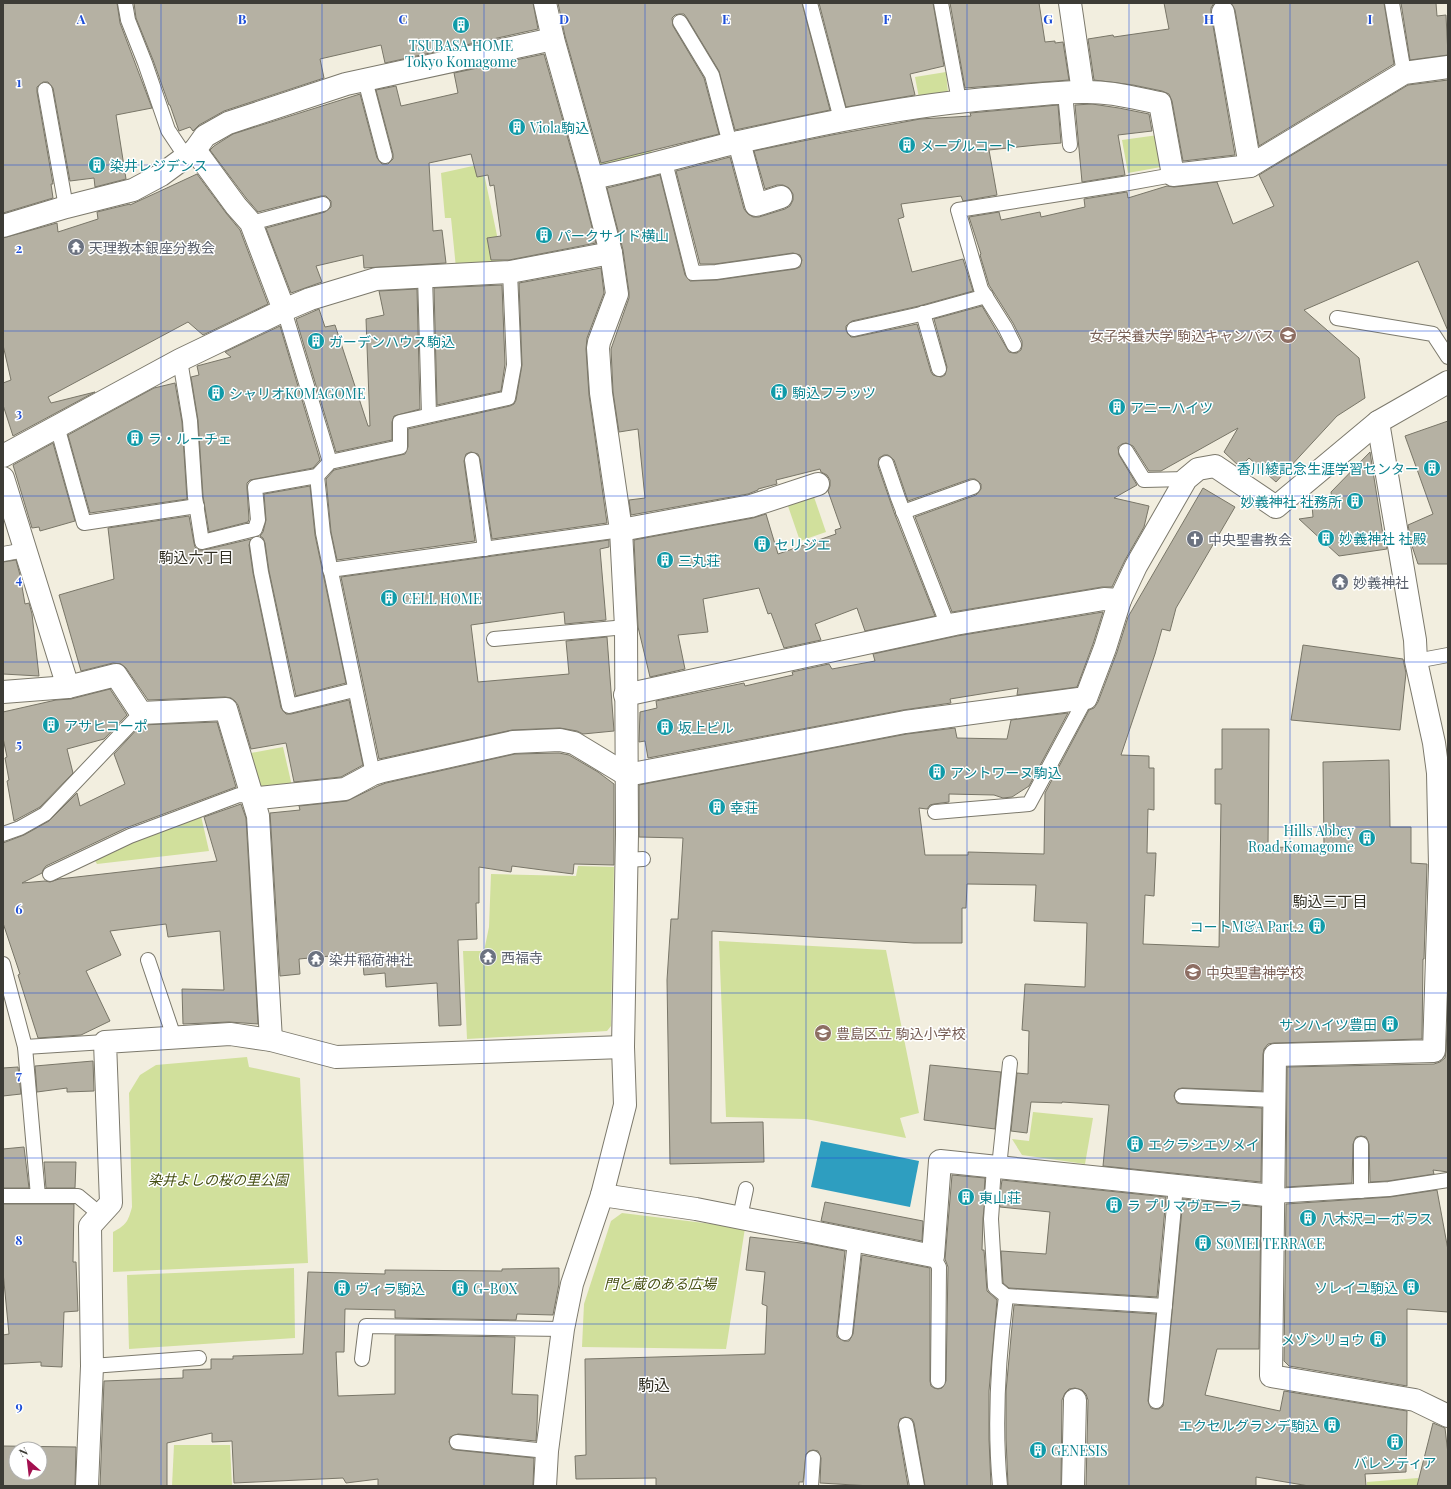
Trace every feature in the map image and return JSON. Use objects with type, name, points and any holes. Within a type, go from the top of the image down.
[{"type":"street","points":[[545,3],[552,39],[592,178],[611,253],[617,294],[598,348],[601,393],[621,530],[626,627],[625,694],[627,775],[635,860],[623,1047],[625,1105],[602,1195],[572,1284],[563,1329],[547,1451],[545,1486]]},
{"type":"street","points":[[1070,3],[1074,92]]},
{"type":"street","points":[[1222,7],[1250,166]]},
{"type":"street","points":[[3,226],[66,207],[133,190],[161,176],[190,154],[205,136],[228,123],[346,84],[552,39]]},
{"type":"street","points":[[592,178],[665,162],[735,143],[842,119],[959,101],[1074,92],[1114,94],[1160,103],[1173,175],[1250,166],[1404,73],[1448,67]]},
{"type":"street","points":[[735,143],[756,205],[781,197]]},
{"type":"street","points":[[190,154],[251,223],[284,310]]},
{"type":"street","points":[[3,456],[180,360],[310,299],[376,279],[510,272],[611,253]]},
{"type":"street","points":[[252,796],[259,798],[345,789],[373,774],[513,742],[560,740],[574,743],[627,775],[905,722],[1086,698],[1105,648],[1120,600],[1136,566],[1186,479],[1198,469],[1215,466],[1276,507],[1378,422],[1448,382]]},
{"type":"street","points":[[1378,422],[1415,640],[1416,661],[1434,743],[1438,773],[1444,866],[1434,1051],[1275,1055],[1271,1376],[1415,1400],[1448,1416]]},
{"type":"street","points":[[3,478],[68,687]]},
{"type":"street","points":[[621,530],[750,506],[818,484]]},
{"type":"street","points":[[625,694],[948,626],[1104,599],[1120,600]]},
{"type":"street","points":[[3,692],[68,687],[116,675],[141,713],[226,709],[258,816],[271,1040]]},
{"type":"street","points":[[87,1486],[92,1366],[90,1226],[112,1203],[105,1042],[230,1034],[271,1040],[336,1057],[623,1047]]},
{"type":"street","points":[[602,1195],[740,1217],[933,1256],[940,1161],[1274,1196]]},
{"type":"street","points":[[1073,1486],[1075,1400]]},
{"type":"lane","points":[[125,3],[128,20],[145,63],[168,130],[190,154]]},
{"type":"lane","points":[[810,3],[842,119]]},
{"type":"lane","points":[[940,3],[959,101]]},
{"type":"lane","points":[[1392,3],[1404,73]]},
{"type":"lane","points":[[680,22],[712,75],[735,143]]},
{"type":"lane","points":[[365,80],[385,156]]},
{"type":"lane","points":[[45,90],[66,207]]},
{"type":"lane","points":[[1070,145],[1074,92]]},
{"type":"lane","points":[[665,162],[693,273],[716,272],[794,261]]},
{"type":"lane","points":[[1014,345],[981,289],[958,210],[1173,175]]},
{"type":"lane","points":[[251,223],[324,204]]},
{"type":"lane","points":[[354,690],[289,706],[260,572],[256,537],[258,520],[255,487],[317,476],[330,462],[400,447],[400,422],[508,398],[514,365],[510,272]]},
{"type":"lane","points":[[425,276],[429,415]]},
{"type":"lane","points":[[854,329],[923,313],[986,296]]},
{"type":"lane","points":[[284,310],[330,462]]},
{"type":"lane","points":[[923,313],[939,369]]},
{"type":"lane","points":[[1337,318],[1433,334],[1448,357]]},
{"type":"lane","points":[[180,360],[190,421],[197,506],[202,542],[256,537]]},
{"type":"lane","points":[[57,426],[84,523],[197,506]]},
{"type":"lane","points":[[1126,451],[1144,480],[1186,479]]},
{"type":"lane","points":[[472,460],[484,549]]},
{"type":"lane","points":[[886,463],[903,512],[948,626]]},
{"type":"lane","points":[[317,476],[323,533],[354,690],[373,774]]},
{"type":"lane","points":[[903,512],[973,487]]},
{"type":"lane","points":[[330,570],[621,530]]},
{"type":"lane","points":[[3,554],[25,550]]},
{"type":"lane","points":[[494,640],[626,627]]},
{"type":"lane","points":[[1416,661],[1448,655]]},
{"type":"lane","points":[[935,812],[1029,804],[1086,698]]},
{"type":"lane","points":[[3,834],[20,828],[45,814],[141,713]]},
{"type":"lane","points":[[50,874],[137,833],[239,795],[252,796]]},
{"type":"lane","points":[[148,960],[174,1037]]},
{"type":"lane","points":[[3,964],[25,1047],[38,1196]]},
{"type":"lane","points":[[25,1047],[105,1042]]},
{"type":"lane","points":[[1010,1063],[992,1200],[991,1219],[995,1287],[1006,1296],[1166,1306]]},
{"type":"lane","points":[[1182,1096],[1275,1100]]},
{"type":"lane","points":[[1361,1144],[1361,1191]]},
{"type":"lane","points":[[1274,1196],[1389,1189],[1448,1180]]},
{"type":"lane","points":[[1156,1401],[1176,1185]]},
{"type":"lane","points":[[740,1217],[746,1189]]},
{"type":"lane","points":[[3,1196],[78,1196],[101,1215]]},
{"type":"lane","points":[[845,1333],[855,1241]]},
{"type":"lane","points":[[933,1256],[939,1267],[938,1381]]},
{"type":"lane","points":[[1000,1486],[997,1455],[998,1377],[1006,1296]]},
{"type":"lane","points":[[362,1359],[366,1326],[563,1329]]},
{"type":"lane","points":[[92,1366],[199,1358]]},
{"type":"lane","points":[[906,1425],[917,1486]]},
{"type":"lane","points":[[457,1442],[547,1451]]},
{"type":"lane","points":[[812,1486],[813,1458]]},
{"type":"green space","points":[[946,72],[948,93],[919,98],[915,77]]},
{"type":"green space","points":[[645,129],[652,153],[602,167],[596,163],[595,160],[633,150]]},
{"type":"green space","points":[[1158,135],[1161,167],[1128,173],[1122,140]]},
{"type":"green space","points":[[482,164],[503,264],[456,268],[451,218],[445,218],[441,173]]},
{"type":"green space","points":[[814,497],[826,532],[800,541],[788,506]]},
{"type":"green space","points":[[283,747],[292,786],[262,789],[254,785],[246,754]]},
{"type":"green space","points":[[201,816],[209,851],[97,864],[94,859],[145,835]]},
{"type":"green space","points":[[578,866],[614,867],[611,1026],[607,1031],[467,1039],[463,951],[484,951],[489,927],[491,874],[576,876]]},
{"type":"green space","points":[[719,941],[886,950],[919,1113],[900,1118],[906,1138],[806,1119],[726,1117]]},
{"type":"green space","name":"染井よしの桜の里公園","points":[[247,1057],[249,1067],[300,1078],[308,1263],[113,1272],[113,1232],[126,1222],[132,1207],[129,1093],[140,1075],[156,1065]]},
{"type":"green space","points":[[1033,1112],[1093,1118],[1085,1164],[1022,1155],[1012,1139],[1029,1141]]},
{"type":"green space","name":"門と蔵のある広場","points":[[622,1213],[745,1228],[726,1349],[582,1347],[584,1304],[611,1221]]},
{"type":"green space","points":[[294,1268],[295,1338],[129,1349],[127,1275]]},
{"type":"green space","points":[[174,1445],[230,1445],[232,1486],[172,1486]]},
{"type":"green space","points":[[1418,1478],[1418,1486],[1367,1486],[1367,1482]]},
{"type":"water","points":[[821,1141],[919,1161],[910,1207],[811,1187]]},
{"type":"building","points":[[3,3],[117,3],[120,23],[152,108],[116,115],[126,179],[95,187],[94,178],[70,181],[53,88],[48,82],[43,82],[37,87],[37,92],[53,184],[51,184],[53,198],[3,213]]},
{"type":"building","points":[[134,3],[533,3],[538,29],[385,63],[381,45],[320,59],[324,78],[224,111],[199,125],[193,131],[190,127],[179,131],[136,18]]},
{"type":"building","points":[[558,3],[802,3],[830,110],[735,130],[719,71],[687,18],[684,14],[679,14],[672,18],[673,26],[704,78],[719,134],[601,163],[565,36]]},
{"type":"building","points":[[819,3],[933,3],[944,66],[910,74],[915,95],[846,107]]},
{"type":"building","points":[[950,3],[1039,3],[1045,42],[1063,42],[1069,80],[965,88]]},
{"type":"building","points":[[1164,3],[1214,3],[1211,8],[1211,14],[1235,155],[1183,161],[1172,101],[1169,94],[1162,91],[1133,85],[1094,80],[1088,39],[1113,35],[1114,37],[1169,29]]},
{"type":"building","points":[[1231,3],[1384,3],[1394,64],[1259,146],[1235,10]]},
{"type":"building","points":[[1401,3],[1436,3],[1437,16],[1446,15],[1448,55],[1410,60]]},
{"type":"building","points":[[544,54],[596,243],[509,260],[491,260],[487,238],[501,236],[494,185],[490,186],[488,175],[477,177],[471,154],[429,163],[433,231],[442,230],[446,263],[364,268],[363,255],[316,266],[322,282],[291,293],[266,228],[325,212],[331,207],[331,201],[326,196],[321,196],[258,212],[210,150],[214,146],[233,134],[360,94],[377,158],[382,164],[388,164],[393,159],[393,154],[376,90],[396,86],[401,106],[458,93],[454,73]]},
{"type":"building","points":[[1448,80],[1448,331],[1418,261],[1304,310],[1359,358],[1365,398],[1337,416],[1276,482],[1249,458],[1240,467],[1224,452],[1238,428],[1161,471],[1149,471],[1133,446],[1126,443],[1122,444],[1118,447],[1119,455],[1137,485],[1114,498],[1149,506],[1144,527],[1125,560],[1112,587],[1102,587],[952,612],[915,517],[976,495],[981,489],[981,484],[975,479],[970,479],[908,501],[894,460],[888,455],[884,455],[879,458],[878,466],[895,515],[935,616],[865,631],[857,608],[815,624],[821,640],[784,648],[771,613],[768,614],[759,588],[703,599],[708,632],[678,635],[685,669],[650,677],[638,627],[634,540],[753,518],[766,514],[778,554],[836,534],[835,530],[841,528],[828,491],[830,480],[827,475],[821,472],[820,469],[776,480],[777,484],[758,489],[748,494],[631,515],[629,500],[645,498],[638,429],[619,432],[613,392],[611,349],[629,298],[629,292],[623,250],[607,188],[660,175],[685,275],[690,281],[717,280],[795,269],[800,267],[802,260],[800,255],[793,253],[715,264],[700,264],[676,171],[730,157],[744,209],[753,217],[759,217],[790,206],[793,200],[793,194],[789,188],[783,185],[777,185],[765,189],[754,151],[920,119],[971,116],[970,113],[1058,105],[1061,143],[989,150],[997,195],[963,201],[961,196],[901,204],[904,217],[898,219],[912,272],[963,259],[973,291],[919,306],[852,321],[846,326],[848,334],[851,337],[855,337],[917,324],[931,372],[933,375],[941,377],[945,375],[947,367],[934,319],[982,306],[1009,352],[1017,353],[1021,350],[1022,346],[1022,341],[1013,323],[989,285],[969,217],[999,212],[1001,220],[1040,212],[1041,217],[1085,207],[1084,199],[1127,192],[1128,198],[1167,186],[1174,187],[1217,182],[1233,224],[1274,206],[1259,175],[1408,85]]},
{"type":"building","points":[[1092,104],[1149,114],[1152,131],[1118,135],[1125,175],[1082,182],[1075,105]]},
{"type":"building","points":[[197,174],[240,230],[268,304],[203,335],[188,322],[48,397],[51,403],[95,392],[13,436],[3,405],[3,383],[11,380],[3,345],[3,238],[57,223],[58,232],[98,219],[97,212],[130,205]]},
{"type":"building","points":[[601,268],[604,293],[587,338],[586,349],[589,395],[607,523],[492,539],[480,459],[478,454],[471,452],[466,454],[464,461],[475,541],[337,560],[331,532],[326,479],[334,470],[405,454],[408,447],[408,429],[514,404],[522,365],[519,283]]},
{"type":"building","points":[[502,285],[505,364],[501,391],[437,405],[434,288]]},
{"type":"building","points":[[417,289],[420,409],[394,416],[392,422],[392,440],[336,452],[296,319],[319,309],[325,327],[335,325],[368,426],[370,426],[366,319],[384,315],[379,291]]},
{"type":"building","points":[[280,326],[320,460],[313,468],[250,480],[247,483],[248,522],[209,532],[203,496],[198,420],[191,377],[199,375],[197,366],[231,357],[225,352]]},
{"type":"building","points":[[175,383],[182,422],[187,499],[90,513],[68,435],[154,388]]},
{"type":"building","points":[[1448,421],[1448,564],[1418,564],[1412,546],[1408,525],[1433,514],[1405,436]]},
{"type":"building","points":[[53,443],[75,521],[40,531],[39,527],[32,528],[13,465]]},
{"type":"building","name":"妙義神社 社務所","points":[[1370,452],[1383,535],[1387,549],[1339,556],[1299,519],[1313,517],[1312,505],[1332,501],[1331,492]]},
{"type":"building","points":[[310,486],[315,535],[346,683],[296,696],[269,571],[265,543],[263,538],[260,536],[263,532],[266,520],[264,494]]},
{"type":"building","points":[[1203,488],[1235,507],[1176,608],[1170,631],[1162,629],[1121,755],[1149,756],[1149,768],[1154,768],[1154,810],[1148,809],[1147,853],[1156,853],[1154,896],[1145,895],[1143,944],[1219,947],[1221,804],[1215,804],[1215,769],[1222,769],[1222,729],[1269,729],[1268,847],[1324,848],[1323,762],[1389,760],[1390,827],[1411,827],[1411,863],[1427,864],[1423,959],[1422,1039],[1268,1044],[1264,1049],[1263,1054],[1262,1091],[1178,1089],[1174,1096],[1177,1103],[1181,1104],[1262,1108],[1261,1182],[1103,1166],[1109,1105],[1031,1102],[1027,1133],[1011,1131],[1017,1073],[1028,1074],[1029,1031],[1022,1030],[1025,984],[1085,987],[1087,923],[1034,921],[1036,885],[967,884],[966,908],[962,908],[962,943],[914,943],[712,931],[711,1123],[763,1122],[764,1162],[670,1164],[667,980],[671,919],[678,919],[683,838],[639,837],[639,785],[907,734],[955,728],[957,738],[1007,739],[1011,720],[1068,713],[1029,786],[1012,797],[1003,798],[994,795],[949,794],[949,802],[930,805],[927,809],[919,808],[925,855],[968,855],[968,852],[1044,854],[1045,793],[1089,710],[1094,708],[1098,702],[1117,652],[1128,617]]},
{"type":"building","points":[[189,516],[195,547],[199,550],[251,539],[249,545],[253,573],[281,708],[286,714],[291,714],[349,700],[363,765],[341,777],[294,782],[286,743],[251,749],[238,705],[231,698],[148,700],[126,668],[121,664],[113,663],[81,671],[59,595],[114,579],[108,528]]},
{"type":"building","points":[[609,540],[609,547],[600,549],[606,620],[565,624],[564,612],[471,625],[478,682],[569,674],[566,641],[607,637],[614,731],[583,734],[577,731],[560,728],[512,730],[379,759],[341,577]]},
{"type":"building","points":[[16,560],[25,604],[29,603],[32,614],[39,676],[3,674],[3,562]]},
{"type":"building","points":[[1103,612],[1077,687],[1017,695],[1018,688],[950,699],[951,703],[903,710],[648,758],[645,741],[639,742],[640,712],[657,708],[656,701],[744,683],[745,686],[793,675],[792,672],[829,664],[832,669],[875,661],[873,654],[957,636]]},
{"type":"building","points":[[1303,645],[1403,659],[1406,673],[1400,730],[1291,720]]},
{"type":"building","points":[[110,689],[127,715],[104,739],[67,749],[73,773],[40,807],[14,821],[7,781],[9,780],[5,758],[7,757],[3,738],[3,712],[56,700],[71,699]]},
{"type":"building","points":[[217,722],[236,787],[126,828],[46,866],[42,873],[22,883],[50,882],[59,879],[217,861],[204,817],[241,804],[246,818],[258,1024],[229,1022],[183,1024],[182,989],[224,990],[220,931],[168,937],[166,924],[110,931],[121,955],[86,971],[110,1021],[81,1035],[38,1038],[18,975],[20,974],[3,923],[3,843],[24,835],[49,821],[77,793],[80,806],[125,784],[114,754],[141,725]]},
{"type":"building","points":[[559,753],[569,755],[598,772],[614,784],[614,865],[574,864],[573,874],[512,866],[511,872],[479,867],[479,903],[476,903],[477,939],[458,940],[461,1025],[439,1026],[437,983],[386,987],[385,973],[364,975],[362,953],[299,959],[300,974],[280,976],[270,813],[300,810],[299,806],[347,801],[386,783],[515,754]]},
{"type":"building","points":[[1448,1009],[1448,1172],[1433,1170],[1434,1174],[1388,1181],[1370,1182],[1369,1144],[1366,1137],[1361,1136],[1356,1137],[1353,1144],[1352,1183],[1286,1187],[1287,1067],[1434,1064],[1440,1062],[1445,1058]]},
{"type":"building","points":[[93,1061],[94,1091],[67,1092],[67,1088],[37,1092],[35,1066]]},
{"type":"building","points":[[930,1065],[1001,1072],[995,1129],[924,1120]]},
{"type":"building","points":[[18,1067],[21,1094],[3,1096],[3,1068]]},
{"type":"building","points":[[24,1147],[29,1188],[3,1188],[3,1149]]},
{"type":"building","points":[[44,1162],[76,1162],[75,1188],[46,1188]]},
{"type":"building","points":[[952,1175],[985,1178],[982,1250],[984,1250],[987,1291],[997,1300],[989,1391],[991,1486],[925,1486],[914,1423],[912,1419],[905,1417],[900,1419],[898,1427],[908,1486],[871,1486],[820,1483],[821,1458],[818,1451],[813,1450],[806,1454],[803,1482],[799,1482],[799,1486],[656,1486],[656,1478],[576,1479],[575,1456],[586,1455],[585,1359],[765,1354],[767,1306],[762,1304],[765,1272],[746,1270],[750,1237],[810,1244],[845,1251],[837,1332],[837,1337],[844,1341],[849,1341],[853,1334],[862,1255],[930,1268],[930,1381],[931,1386],[934,1388],[942,1388],[946,1381],[948,1267],[945,1259]]},
{"type":"building","points":[[1002,1180],[1166,1197],[1157,1297],[1009,1288],[1003,1283],[1001,1251],[1046,1254],[1050,1212],[1000,1207],[999,1201]]},
{"type":"building","points":[[1437,1190],[1448,1250],[1448,1312],[1407,1309],[1407,1386],[1289,1366],[1284,1361],[1286,1204],[1390,1197]]},
{"type":"building","points":[[1183,1199],[1261,1207],[1259,1349],[1217,1349],[1205,1395],[1280,1411],[1284,1391],[1407,1411],[1406,1472],[1365,1474],[1366,1486],[1309,1486],[1256,1477],[1256,1486],[1086,1486],[1088,1400],[1086,1394],[1082,1390],[1075,1388],[1069,1389],[1065,1393],[1062,1400],[1061,1486],[1008,1486],[1006,1391],[1014,1305],[1156,1314],[1148,1401],[1151,1408],[1159,1409],[1163,1406]]},
{"type":"building","points":[[825,1202],[923,1221],[922,1241],[821,1221]]},
{"type":"building","points":[[3,1204],[74,1204],[73,1262],[76,1262],[78,1311],[64,1312],[62,1367],[41,1366],[41,1362],[3,1364],[3,1335],[9,1334],[3,1272]]},
{"type":"building","points":[[559,1268],[559,1284],[553,1315],[517,1314],[516,1320],[395,1318],[395,1310],[345,1309],[344,1352],[336,1352],[338,1396],[395,1394],[395,1335],[515,1337],[512,1394],[538,1395],[536,1441],[458,1434],[450,1437],[449,1442],[452,1449],[456,1450],[534,1458],[533,1486],[378,1486],[378,1479],[346,1483],[343,1478],[234,1483],[232,1441],[212,1442],[212,1433],[167,1443],[167,1486],[100,1486],[104,1381],[183,1378],[183,1370],[211,1369],[211,1359],[233,1359],[233,1356],[303,1354],[308,1272],[385,1274],[385,1270],[502,1271],[502,1269]]},
{"type":"building","points":[[1433,1423],[1445,1428],[1448,1454],[1448,1486],[1417,1486]]},
{"type":"building","points":[[3,1446],[8,1446],[8,1481],[48,1481],[48,1447],[76,1447],[75,1486],[3,1486]]},
{"type":"place","name":"TSUBASA HOME Tokyo Komagome","points":[[461,25]]},
{"type":"place","name":"Viola駒込","points":[[517,127]]},
{"type":"place","name":"メープルコート","points":[[907,145]]},
{"type":"place","name":"染井レジデンス","points":[[97,165]]},
{"type":"place","name":"パークサイド横山","points":[[544,235]]},
{"type":"place","name":"天理教本銀座分教会","points":[[76,247]]},
{"type":"place","name":"女子栄養大学 駒込キャンパス","points":[[1288,335]]},
{"type":"place","name":"ガーデンハウス駒込","points":[[316,341]]},
{"type":"place","name":"駒込フラッツ","points":[[779,392]]},
{"type":"place","name":"シャリオKOMAGOME","points":[[216,393]]},
{"type":"place","name":"アニーハイツ","points":[[1117,407]]},
{"type":"place","name":"ラ・ルーチェ","points":[[135,438]]},
{"type":"place","name":"香川綾記念生涯学習センター","points":[[1432,468]]},
{"type":"place","name":"妙義神社 社務所","points":[[1355,501]]},
{"type":"place","name":"妙義神社 社殿","points":[[1326,538]]},
{"type":"place","name":"中央聖書教会","points":[[1195,539]]},
{"type":"place","name":"セリジエ","points":[[762,544]]},
{"type":"place","name":"三丸荘","points":[[665,560]]},
{"type":"place","name":"妙義神社","points":[[1340,582]]},
{"type":"place","name":"CELL HOME","points":[[389,598]]},
{"type":"place","name":"アサヒコーポ","points":[[51,725]]},
{"type":"place","name":"坂上ビル","points":[[665,727]]},
{"type":"place","name":"アントワーヌ駒込","points":[[937,772]]},
{"type":"place","name":"幸荘","points":[[717,807]]},
{"type":"place","name":"Hills Abbey Road Komagome","points":[[1367,838]]},
{"type":"place","name":"コートM&A Part.2","points":[[1317,926]]},
{"type":"place","name":"西福寺","points":[[488,957]]},
{"type":"place","name":"染井稲荷神社","points":[[316,959]]},
{"type":"place","name":"中央聖書神学校","points":[[1193,972]]},
{"type":"place","name":"サンハイツ豊田","points":[[1390,1024]]},
{"type":"place","name":"豊島区立 駒込小学校","points":[[823,1033]]},
{"type":"place","name":"エクラシエソメイ","points":[[1135,1144]]},
{"type":"place","name":"東山荘","points":[[966,1197]]},
{"type":"place","name":"ラ プリマヴェーラ","points":[[1114,1205]]},
{"type":"place","name":"八木沢コーポラス","points":[[1308,1218]]},
{"type":"place","name":"SOMEI TERRACE","points":[[1203,1243]]},
{"type":"place","name":"ソレイユ駒込","points":[[1411,1287]]},
{"type":"place","name":"ヴィラ駒込","points":[[342,1288]]},
{"type":"place","name":"G-BOX","points":[[460,1288]]},
{"type":"place","name":"メゾンリョウ","points":[[1378,1339]]},
{"type":"place","name":"エクセルグランデ駒込","points":[[1332,1425]]},
{"type":"place","name":"バレンティア","points":[[1395,1442]]},
{"type":"place","name":"GENESIS","points":[[1038,1450]]},
{"type":"district","name":"駒込六丁目","points":[[196,557]]},
{"type":"district","name":"駒込三丁目","points":[[1330,901]]},
{"type":"district","name":"駒込","points":[[654,1384]]}]
